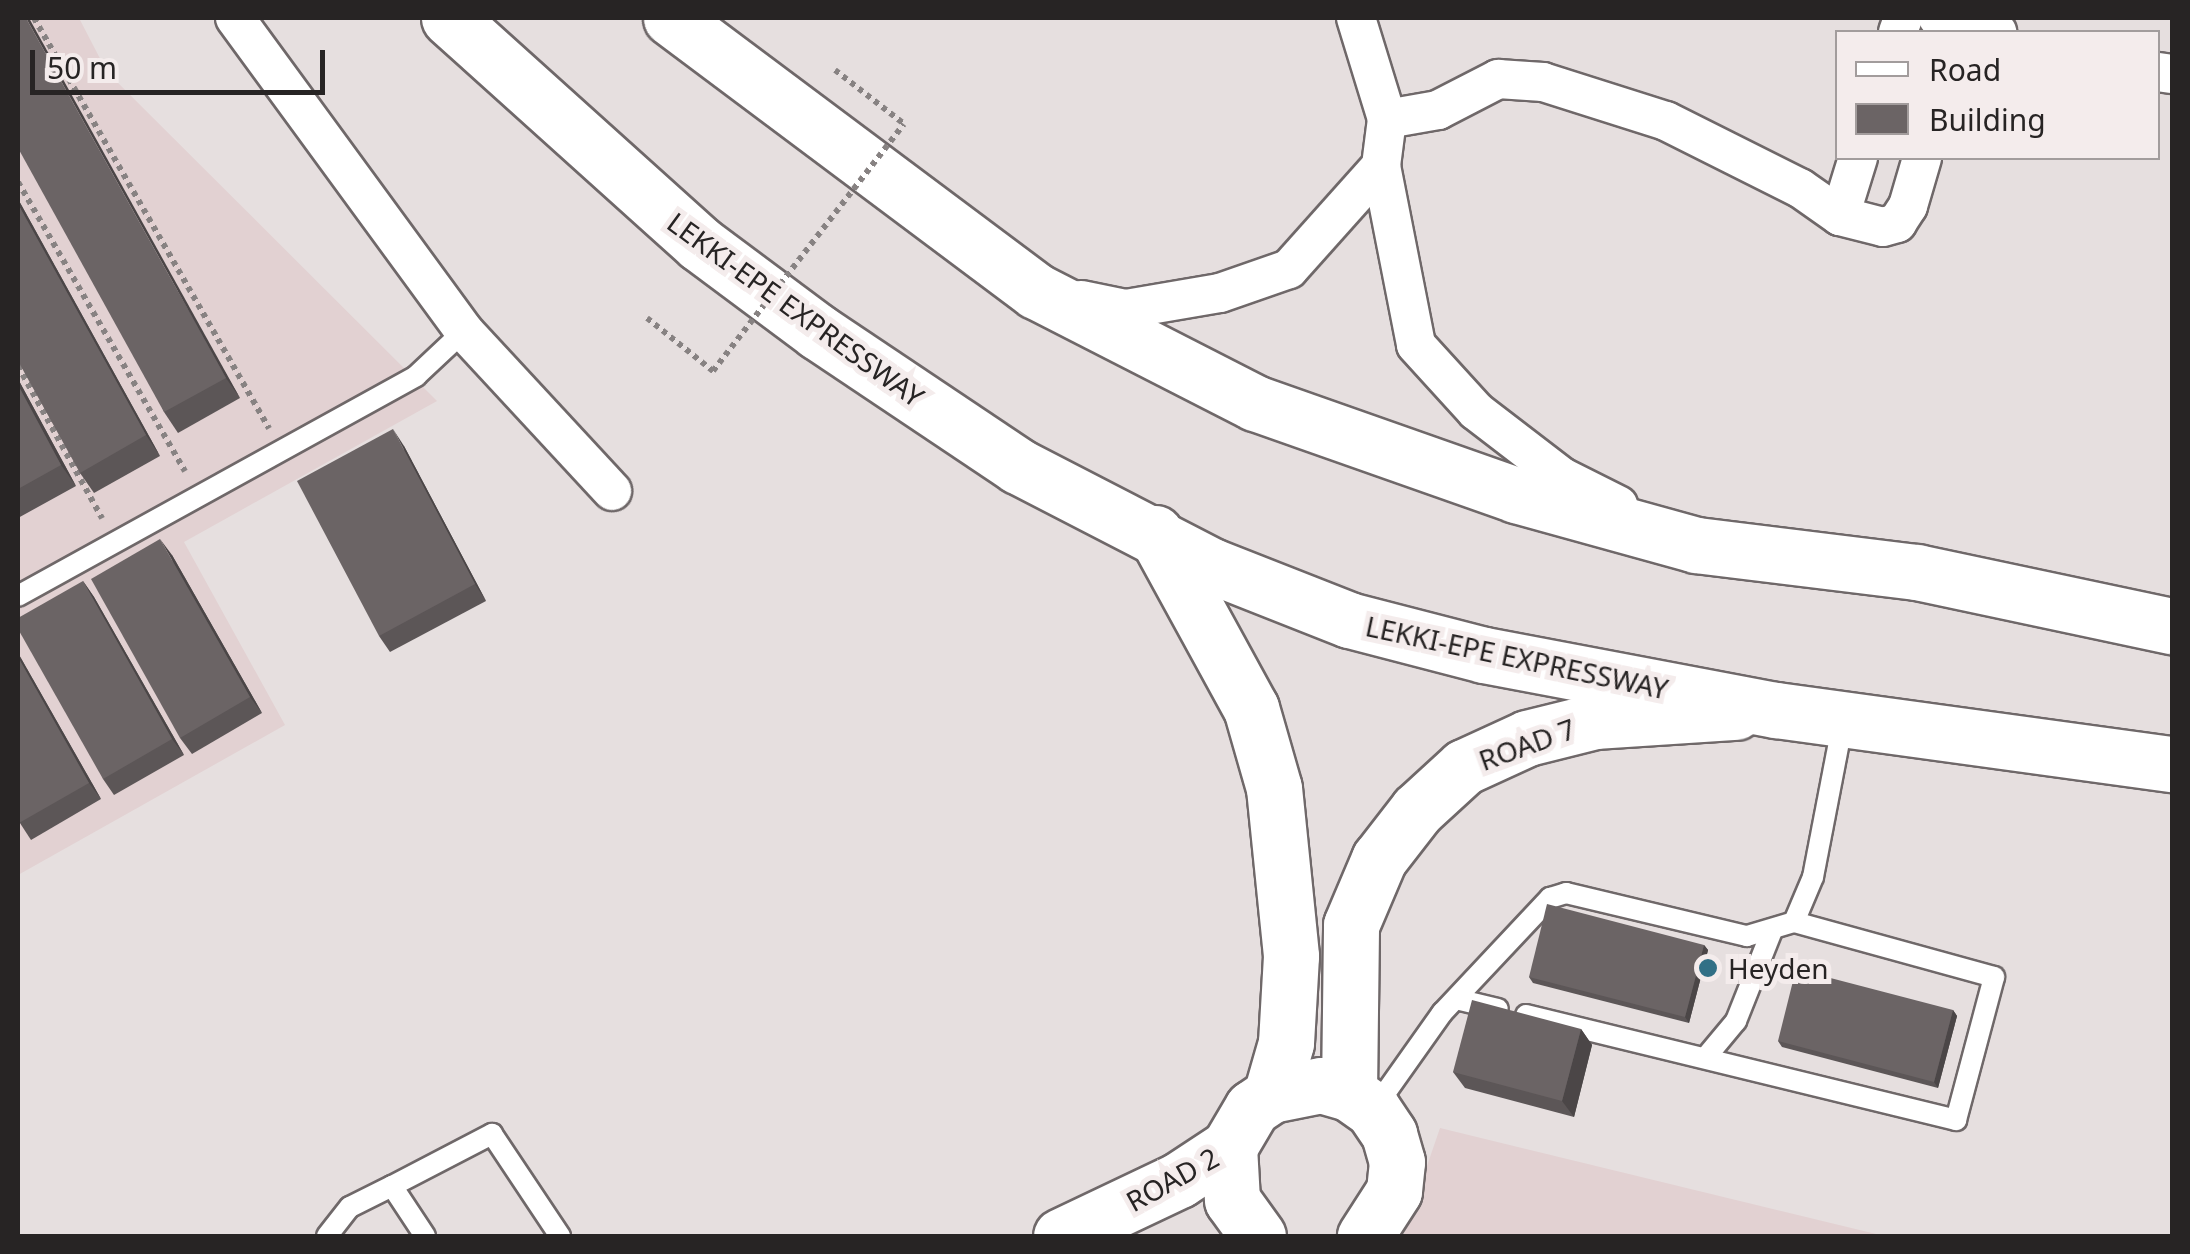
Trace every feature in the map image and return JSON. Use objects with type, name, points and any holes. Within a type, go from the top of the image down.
[{"type":"main road","name":"LEKKI-EPE EXPRESSWAY","points":[[449,18],[700,244],[818,332],[1018,466],[1155,533],[1212,566],[1349,620],[1484,656],[1776,710],[2172,764]]},
{"type":"main road","points":[[671,18],[1036,291],[1255,403],[1516,495],[1696,544],[1917,572],[2172,626]]},
{"type":"main road","points":[[1155,533],[1251,708],[1274,788],[1286,869],[1286,1043],[1270,1095]]},
{"type":"main road","name":"ROAD 7","points":[[1361,1102],[1350,925],[1379,859],[1452,778],[1527,738],[1595,721],[1776,710]]},
{"type":"main road","points":[[1258,1236],[1232,1200],[1229,1147],[1252,1108],[1270,1095],[1321,1085],[1361,1102],[1397,1162],[1388,1205],[1365,1236]]},
{"type":"main road","name":"ROAD 2","points":[[1061,1236],[1179,1180],[1229,1147]]},
{"type":"street","points":[[235,18],[464,331],[612,491]]},
{"type":"street","points":[[1356,18],[1386,119],[1381,166],[1416,345],[1476,412],[1562,477],[1696,544]]},
{"type":"street","points":[[1386,119],[1438,110],[1498,79],[1543,82],[1666,120],[1800,188],[1840,216],[1883,227],[1897,223],[1921,160]]},
{"type":"street","points":[[1840,216],[1857,160]]},
{"type":"street","points":[[1036,291],[1126,308],[1220,293],[1289,269],[1381,166]]},
{"type":"lane","points":[[18,596],[416,376],[464,331]]},
{"type":"lane","points":[[1794,922],[1813,877],[1844,718]]},
{"type":"lane","points":[[1361,1102],[1530,915],[1566,894],[1680,923],[1771,933],[1794,922],[1994,977],[1956,1120],[1456,999]]},
{"type":"lane","points":[[1706,1057],[1743,1007],[1771,933]]},
{"type":"lane","points":[[327,1236],[350,1207],[492,1134],[560,1236]]},
{"type":"lane","points":[[392,1186],[425,1236]]},
{"type":"path","points":[[34,18],[282,450]]},
{"type":"path","points":[[647,318],[713,371],[904,124],[835,70]]},
{"type":"path","points":[[18,182],[199,496]]},
{"type":"path","points":[[18,366],[114,540]]},
{"type":"shaded area","points":[[18,18],[79,18],[107,72],[437,401],[184,542],[285,725],[18,875]]},
{"type":"shaded area","points":[[1440,1128],[1876,1234],[1876,1236],[1403,1236]]},
{"type":"building","points":[[18,18],[26,18],[226,378],[164,412],[18,148]]},
{"type":"building","points":[[18,204],[146,435],[80,473],[18,361]]},
{"type":"building","points":[[18,385],[61,465],[18,489]]},
{"type":"building","points":[[393,429],[475,584],[379,636],[297,481]]},
{"type":"building","points":[[160,539],[250,697],[180,738],[91,579]]},
{"type":"building","points":[[83,581],[172,739],[103,779],[18,629],[18,618]]},
{"type":"building","points":[[18,657],[89,783],[19,823],[18,820]]},
{"type":"building","points":[[1547,904],[1704,945],[1685,1017],[1529,977]]},
{"type":"building","points":[[1796,969],[1953,1010],[1934,1082],[1778,1041]]},
{"type":"building","points":[[1472,1000],[1581,1029],[1562,1101],[1453,1072]]},
{"type":"place","name":"Heyden","points":[[1708,968]]}]
